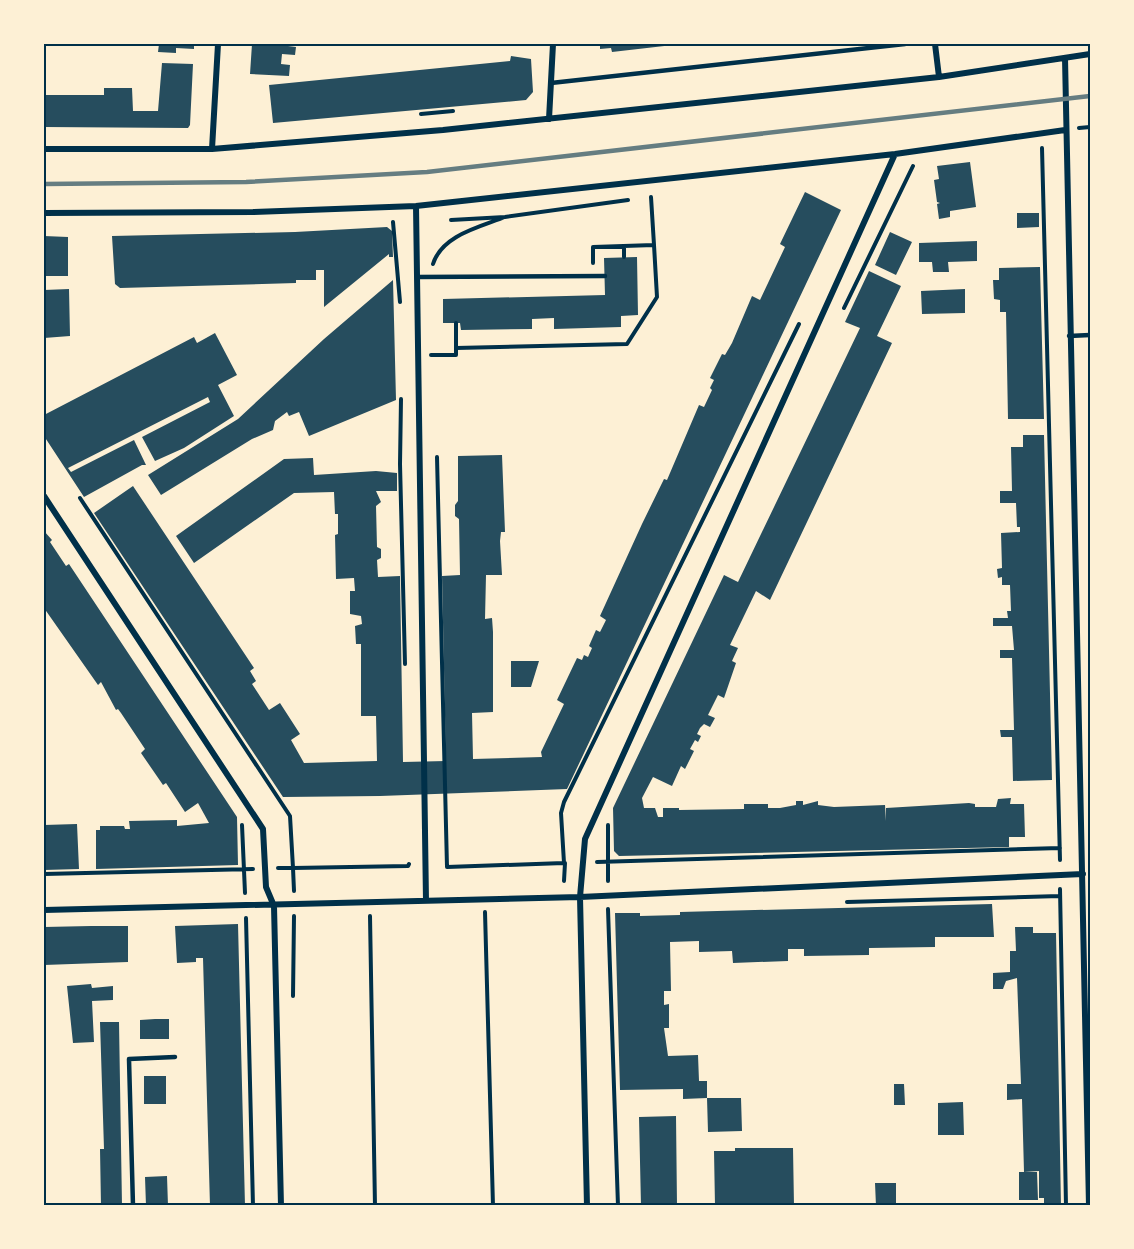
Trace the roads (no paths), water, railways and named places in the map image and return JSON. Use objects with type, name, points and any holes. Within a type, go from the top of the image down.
[{"type":"street","points":[[212,149],[218,44]]},
{"type":"street","points":[[549,119],[553,44]]},
{"type":"street","points":[[935,44],[939,77]]},
{"type":"street","points":[[44,150],[212,149],[549,119],[939,77],[1090,54]]},
{"type":"street","points":[[1065,58],[1069,336],[1089,1206]]},
{"type":"street","points":[[44,213],[253,212],[416,206],[895,154],[1065,130]]},
{"type":"street","points":[[587,1206],[580,897],[587,833],[895,154]]},
{"type":"street","points":[[416,206],[426,901]]},
{"type":"street","points":[[44,496],[253,811],[265,839],[266,887],[274,906],[281,1206]]},
{"type":"street","points":[[44,910],[580,897],[1083,874]]},
{"type":"lane","points":[[551,83],[905,44]]},
{"type":"lane","points":[[417,277],[605,276]]},
{"type":"lane","points":[[1069,336],[1090,335]]},
{"type":"lane","points":[[133,1206],[129,1059],[175,1057]]},
{"type":"railway","points":[[44,184],[246,182],[427,172],[1090,96]]}]
